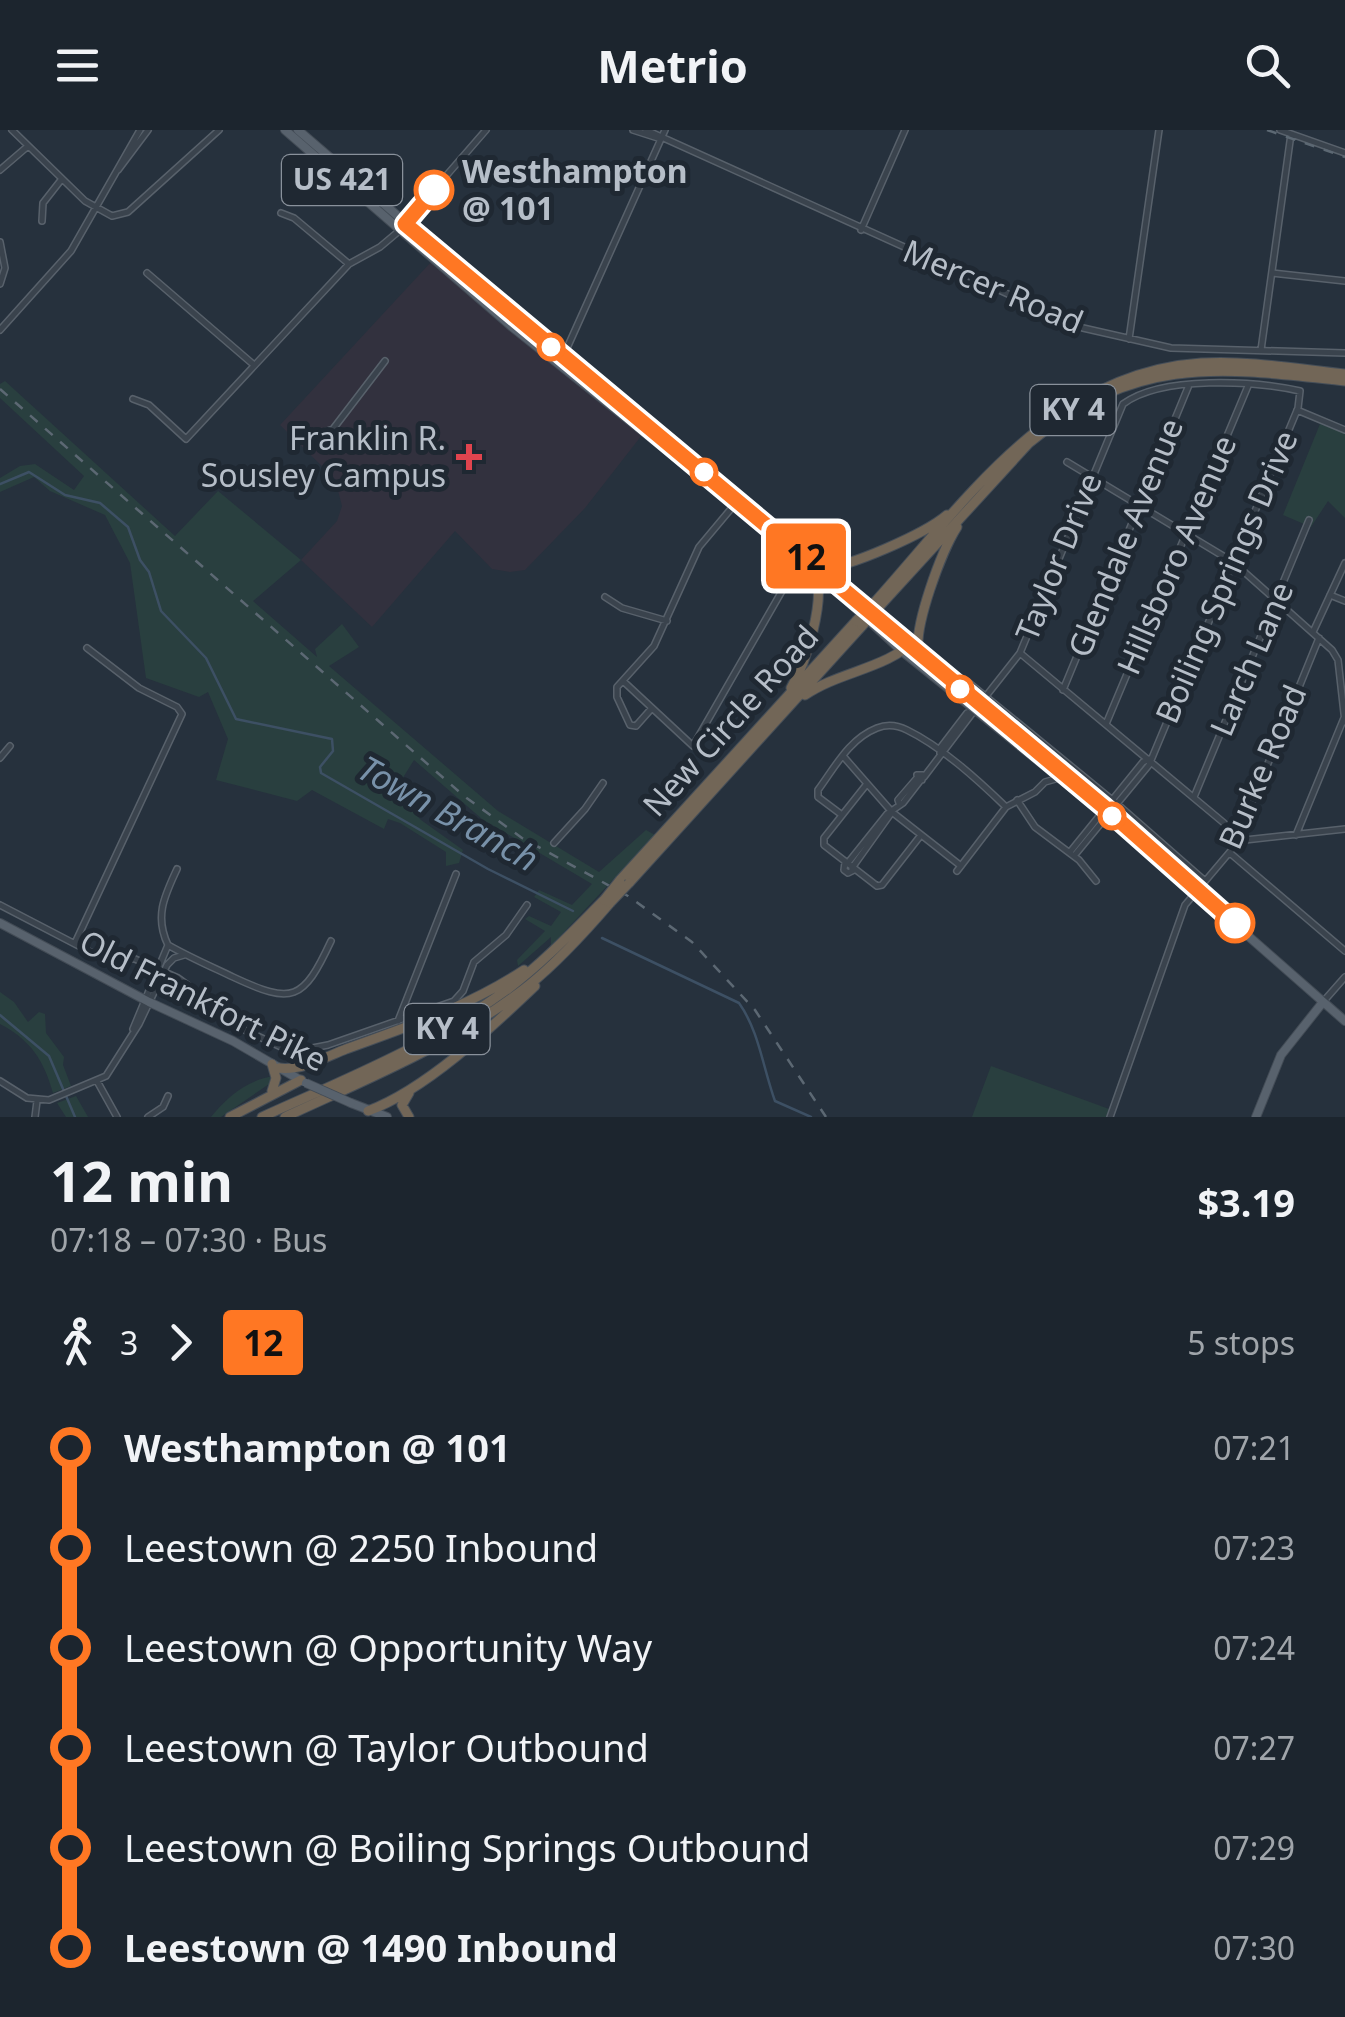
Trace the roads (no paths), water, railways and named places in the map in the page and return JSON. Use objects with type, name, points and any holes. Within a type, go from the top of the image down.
[{"type":"highway","name":"New Circle Road","points":[[285,1117],[466,1030],[529,985],[563,954],[778,707],[979,491],[1056,421],[1130,384],[1174,373],[1219,369],[1345,378]]},
{"type":"highway","points":[[820,593],[832,576],[934,525],[979,491]]},
{"type":"highway","points":[[790,705],[822,684],[912,650],[947,544],[979,491]]},
{"type":"highway","points":[[778,707],[801,669],[820,593],[818,570],[832,576]]},
{"type":"highway","name":"New Circle Road","points":[[624,882],[790,705],[859,623]]},
{"type":"highway","name":"New Circle Road","points":[[262,1117],[434,1036],[507,990],[607,901]]},
{"type":"highway","points":[[371,1114],[414,1087],[518,1002],[554,968],[563,954]]},
{"type":"highway","points":[[266,1096],[276,1085],[275,1066],[290,1069],[450,1012],[488,994],[548,956]]},
{"type":"highway","points":[[230,1117],[302,1081],[302,1068],[311,1062]]},
{"type":"highway","points":[[409,1117],[402,1104],[414,1087]]},
{"type":"main road","name":"US 421","points":[[284,130],[562,360]]},
{"type":"main road","name":"US 421","points":[[298,130],[403,226]]},
{"type":"main road","points":[[562,360],[818,570],[832,576],[976,708],[1104,810]]},
{"type":"main road","points":[[976,708],[1104,810],[1345,1020]]},
{"type":"main road","name":"Old Frankfort Pike","points":[[0,923],[371,1114]]},
{"type":"main road","points":[[1256,1117],[1281,1054],[1323,1002]]},
{"type":"street","points":[[12,130],[61,180],[95,209],[112,216],[128,212],[218,130]]},
{"type":"street","points":[[0,330],[56,271],[140,130]]},
{"type":"street","points":[[116,172],[148,130]]},
{"type":"street","points":[[133,399],[149,405],[186,439],[349,264],[380,247],[403,226],[486,130]]},
{"type":"street","name":"Mercer Road","points":[[634,130],[1066,322],[1172,348],[1345,352]]},
{"type":"street","name":"Mercer Road","points":[[646,130],[660,139]]},
{"type":"street","points":[[562,360],[664,130]]},
{"type":"street","points":[[861,230],[904,130]]},
{"type":"street","points":[[1129,339],[1159,130]]},
{"type":"street","points":[[1280,130],[1345,153]]},
{"type":"street","points":[[1262,350],[1291,134]]},
{"type":"street","points":[[0,170],[28,146]]},
{"type":"street","points":[[42,221],[43,203],[61,180]]},
{"type":"street","points":[[282,213],[294,218],[349,264]]},
{"type":"street","points":[[0,242],[5,268],[0,284]]},
{"type":"street","points":[[147,272],[254,366]]},
{"type":"street","points":[[1272,273],[1345,281]]},
{"type":"street","points":[[312,436],[334,429],[385,361]]},
{"type":"street","name":"Taylor Drive","points":[[850,866],[898,800],[945,750],[1020,654],[1123,404],[1142,395],[1189,386],[1248,385],[1302,393]]},
{"type":"street","name":"Hillsboro Avenue","points":[[1106,724],[1248,385]]},
{"type":"street","name":"Glendale Avenue","points":[[1063,690],[1189,386]]},
{"type":"street","name":"Boiling Springs Drive","points":[[1072,854],[1104,810],[1148,766],[1302,393]]},
{"type":"street","points":[[1297,410],[1345,430]]},
{"type":"street","points":[[334,429],[362,440]]},
{"type":"street","points":[[1066,462],[1233,562],[1336,654],[1345,720],[1296,835]]},
{"type":"street","points":[[652,708],[636,726],[628,723],[617,687],[654,646],[699,547],[736,503]]},
{"type":"street","name":"Larch Lane","points":[[1194,798],[1309,520]]},
{"type":"street","points":[[623,680],[692,746],[790,576],[792,566],[774,550],[778,536]]},
{"type":"street","name":"Burke Road","points":[[1196,889],[1230,853],[1345,563]]},
{"type":"street","points":[[1330,595],[1345,600]]},
{"type":"street","points":[[605,597],[622,608],[666,621]]},
{"type":"street","points":[[76,946],[76,934],[175,729],[180,710],[138,688],[87,648]]},
{"type":"street","points":[[1336,654],[1345,652]]},
{"type":"street","points":[[1020,654],[1194,798],[1235,839],[1242,842],[1345,830]]},
{"type":"street","points":[[968,682],[1205,882]]},
{"type":"street","points":[[842,815],[817,793],[843,755],[869,732],[894,725],[940,753],[1006,807]]},
{"type":"street","points":[[0,758],[10,746]]},
{"type":"street","points":[[843,755],[892,812],[959,869],[1006,807],[1035,792],[1045,782],[1062,778]]},
{"type":"street","points":[[1044,765],[1045,782]]},
{"type":"street","points":[[554,843],[603,783]]},
{"type":"street","points":[[866,785],[823,840],[824,845],[875,886],[882,885],[921,835]]},
{"type":"street","points":[[1017,800],[1035,827],[1072,854],[1096,882]]},
{"type":"street","points":[[1230,853],[1345,952]]},
{"type":"street","points":[[0,1081],[38,1100],[65,1095],[98,1081],[117,1063],[163,968],[168,945],[160,918],[161,905],[177,869]]},
{"type":"street","points":[[398,1020],[456,874]]},
{"type":"street","points":[[1110,1117],[1176,926],[1196,889]]},
{"type":"street","points":[[0,905],[100,957],[135,959],[163,968],[187,984],[212,1014],[292,1052],[309,1051],[458,998],[474,962],[506,936],[527,905]]},
{"type":"street","points":[[168,945],[270,994],[280,994],[298,989],[310,980],[331,941]]},
{"type":"street","points":[[163,968],[174,958],[187,955]]},
{"type":"street","points":[[1323,1002],[1345,977]]},
{"type":"street","points":[[98,1081],[117,1117]]},
{"type":"street","points":[[148,1117],[163,1108],[168,1096]]},
{"type":"street","points":[[35,1117],[38,1100]]},
{"type":"waterway","name":"Town Branch","points":[[0,484],[29,472],[65,495],[100,503],[128,527],[140,560],[149,572],[161,611],[206,658],[236,719],[332,739],[333,751],[320,767],[321,773],[488,869],[573,911]]},
{"type":"waterway","name":"Town Branch","points":[[602,938],[739,1003],[756,1038],[775,1101],[811,1117]]},
{"type":"waterway","points":[[0,1015],[49,1056],[75,1117]]},
{"type":"railway","points":[[1267,130],[1345,157]]},
{"type":"railway","points":[[0,389],[464,796],[522,838],[628,896],[692,942],[755,1010],[826,1117]]},
{"type":"place","name":"Westhampton @ 101","points":[[434,190]]},
{"type":"place","name":"Franklin R. Sousley Campus","points":[[469,457]]}]
